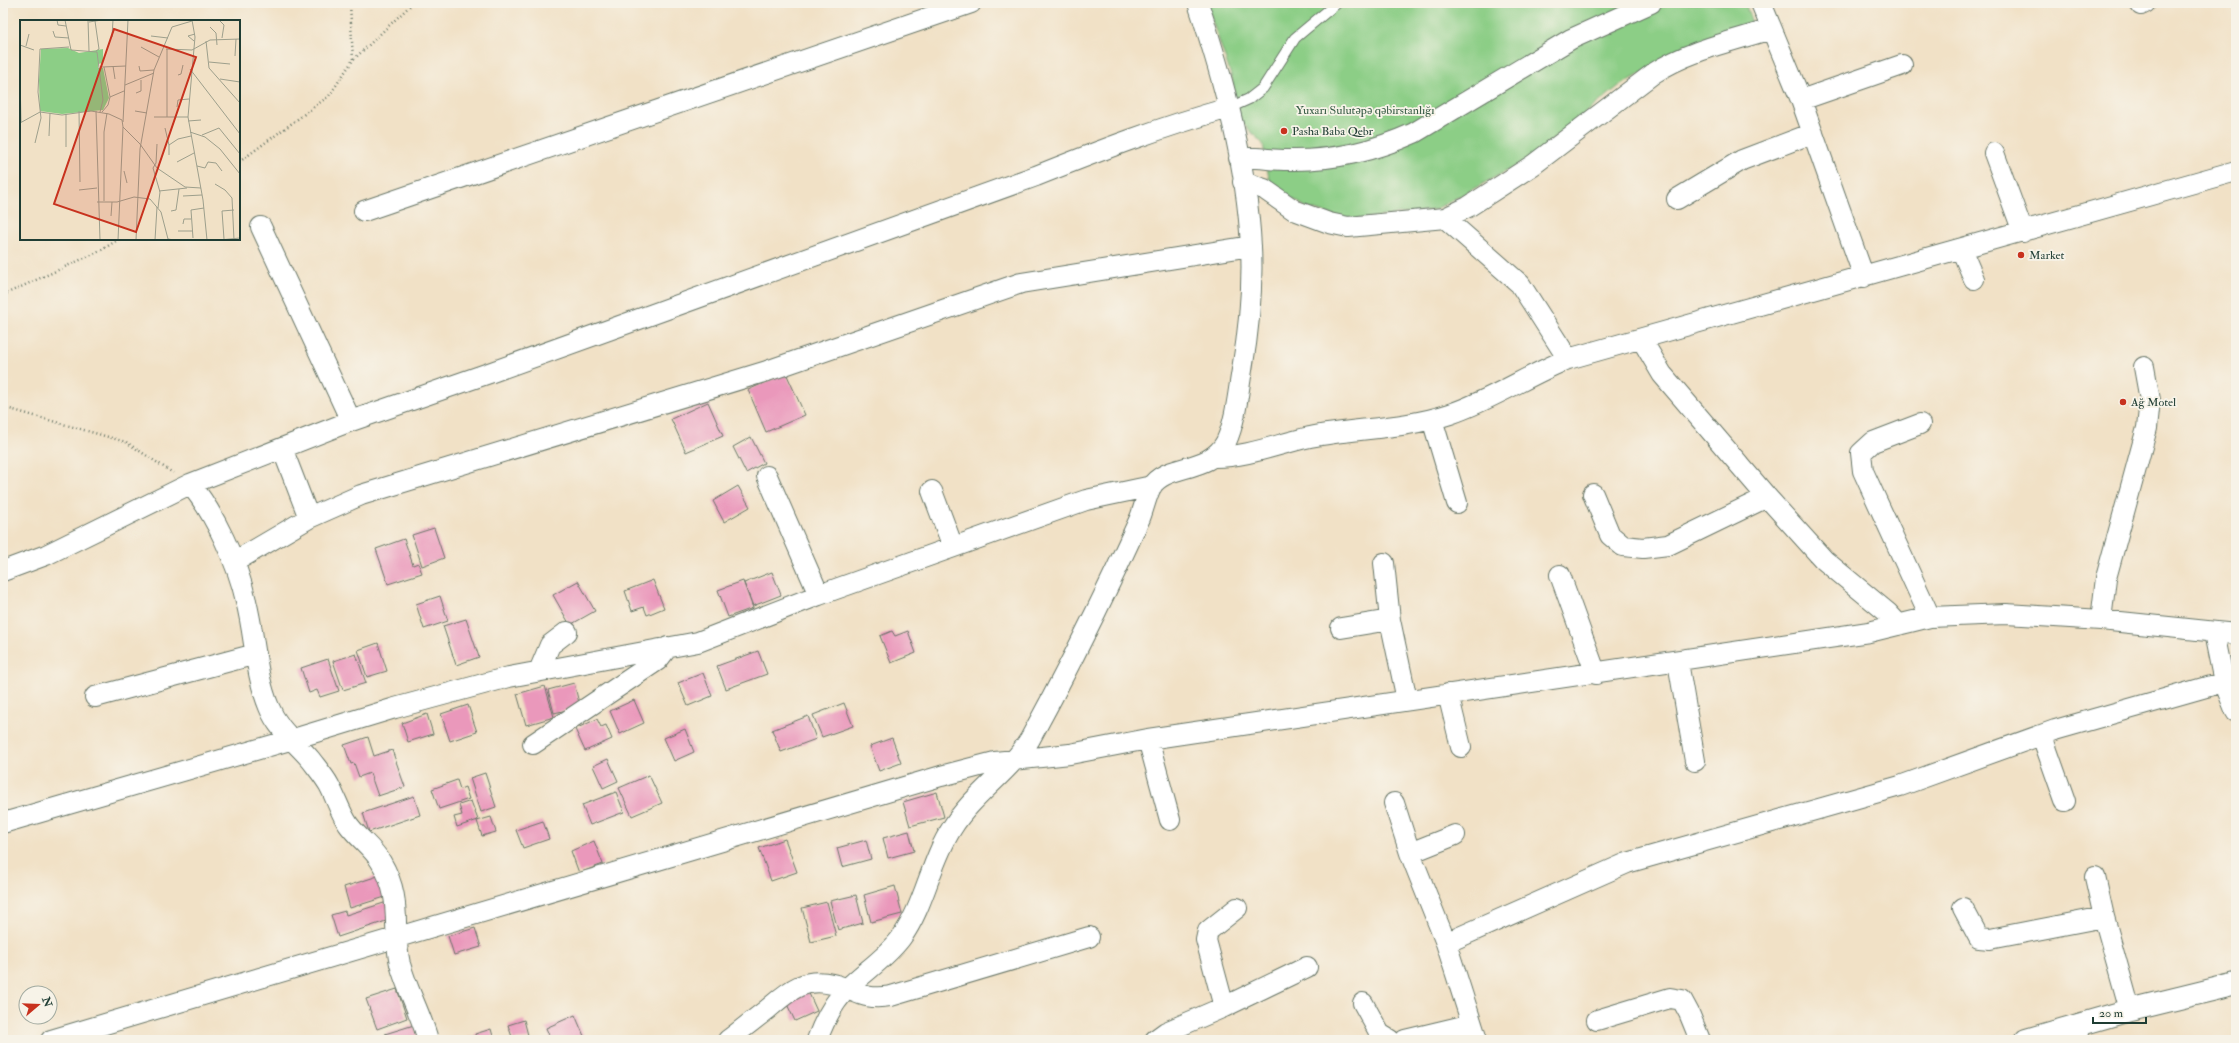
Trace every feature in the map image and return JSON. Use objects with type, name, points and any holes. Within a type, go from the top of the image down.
[{"type":"street","points":[[364,211],[971,3]]},
{"type":"street","points":[[1198,3],[1213,49],[1239,158],[1244,182],[1251,246],[1250,309],[1239,391],[1231,430],[1225,443],[1215,457]]},
{"type":"street","points":[[1239,158],[1289,160],[1330,158],[1389,144],[1414,132],[1571,38],[1651,3]]},
{"type":"street","points":[[1761,3],[1801,100],[1864,277]]},
{"type":"street","points":[[1244,182],[1264,190],[1294,210],[1329,223],[1348,227],[1445,218],[1468,207],[1532,165],[1654,73],[1674,60],[1712,45],[1771,29]]},
{"type":"street","points":[[1801,100],[1902,65]]},
{"type":"street","points":[[3,571],[46,555],[190,484],[351,421],[1028,179],[1112,145],[1162,127],[1228,108]]},
{"type":"street","points":[[1677,198],[1742,160],[1813,132]]},
{"type":"street","points":[[1994,153],[2023,232]]},
{"type":"street","points":[[3,823],[395,708],[509,677],[698,642],[819,595],[1086,500],[1135,488],[1152,486],[1161,479],[1215,457],[1240,455],[1342,431],[1392,427],[1432,419],[1480,403],[1547,367],[1568,359],[1642,340],[2236,171]]},
{"type":"street","points":[[1445,218],[1520,284],[1568,359]]},
{"type":"street","points":[[261,227],[351,421]]},
{"type":"street","points":[[234,562],[309,518],[361,495],[767,371],[1021,282],[1251,246]]},
{"type":"street","points":[[1961,249],[1974,279]]},
{"type":"street","points":[[1642,340],[1662,374],[1767,497],[1824,560],[1888,613],[1899,625]]},
{"type":"street","points":[[2101,620],[2106,578],[2147,428],[2150,400],[2144,367]]},
{"type":"street","points":[[1432,419],[1457,503]]},
{"type":"street","points":[[1920,424],[1873,442],[1861,452],[1862,472],[1930,616]]},
{"type":"street","points":[[282,448],[309,518]]},
{"type":"street","points":[[767,476],[819,595]]},
{"type":"street","points":[[190,484],[200,496],[234,562],[246,600],[256,654],[269,707],[280,727],[290,740],[305,753],[316,766],[328,784],[347,822],[356,835],[380,860],[391,882],[396,902],[400,965],[428,1040]]},
{"type":"street","points":[[816,1040],[827,1017],[847,988],[889,952],[901,937],[914,914],[952,828],[1016,759],[1044,712],[1110,583],[1141,516],[1152,486]]},
{"type":"street","points":[[932,491],[952,547]]},
{"type":"street","points":[[1593,494],[1610,535],[1623,546],[1643,548],[1668,545],[1767,497]]},
{"type":"street","points":[[1384,563],[1390,620],[1407,700]]},
{"type":"street","points":[[1560,575],[1596,674]]},
{"type":"street","points":[[51,1040],[948,774],[974,767],[1016,759],[1070,754],[1148,739],[1448,694],[1678,662],[1869,632],[1930,616],[2037,615],[2236,634]]},
{"type":"street","points":[[1341,628],[1390,620]]},
{"type":"street","points":[[539,671],[550,646],[567,632]]},
{"type":"street","points":[[2214,633],[2224,682],[2236,712]]},
{"type":"street","points":[[533,744],[658,660],[668,647]]},
{"type":"street","points":[[95,697],[256,654]]},
{"type":"street","points":[[1678,662],[1695,761]]},
{"type":"street","points":[[1446,943],[1627,863],[1900,786],[2042,736],[2224,682]]},
{"type":"street","points":[[1448,694],[1461,747]]},
{"type":"street","points":[[2042,736],[2065,801]]},
{"type":"street","points":[[1148,739],[1170,820]]},
{"type":"street","points":[[1394,803],[1410,853],[1446,943],[1474,1032],[1405,1040]]},
{"type":"street","points":[[1410,853],[1455,835]]},
{"type":"street","points":[[2096,877],[2104,917],[2130,1010]]},
{"type":"street","points":[[1224,1007],[1206,940],[1208,931],[1237,908]]},
{"type":"street","points":[[1963,908],[1979,938],[1990,939],[2104,917]]},
{"type":"street","points":[[728,1040],[782,995],[798,986],[816,982],[831,983],[847,988],[866,998],[891,996],[1089,937]]},
{"type":"street","points":[[1155,1040],[1194,1019],[1224,1007],[1307,967]]},
{"type":"street","points":[[2026,1040],[2079,1032],[2130,1010],[2236,984]]},
{"type":"street","points":[[1597,1020],[1670,998],[1682,1000],[1689,1012],[1700,1040]]},
{"type":"street","points":[[1362,1003],[1380,1034],[1390,1040]]},
{"type":"lane","points":[[1228,108],[1249,99],[1263,88],[1295,38],[1337,3]]},
{"type":"path","points":[[350,3],[353,60]]},
{"type":"path","points":[[240,161],[329,96],[353,60],[413,3]]},
{"type":"path","points":[[3,295],[100,251],[117,240]]},
{"type":"path","points":[[3,407],[126,442],[190,484]]},
{"type":"green space","name":"Yuxarı Sulutəpə qəbirstanlığı","points":[[1206,3],[1745,3],[1752,23],[1671,57],[1619,86],[1529,159],[1434,210],[1351,220],[1307,208],[1270,184],[1263,144],[1238,118],[1232,78]]},
{"type":"building","points":[[786,373],[805,415],[766,432],[748,390]]},
{"type":"building","points":[[708,402],[723,436],[686,452],[671,419]]},
{"type":"building","points":[[751,437],[764,463],[746,473],[733,447]]},
{"type":"building","points":[[738,486],[750,507],[724,522],[713,501]]},
{"type":"building","points":[[434,528],[444,558],[422,566],[412,535]]},
{"type":"building","points":[[404,539],[413,565],[418,563],[422,573],[388,584],[376,549]]},
{"type":"building","points":[[772,572],[781,595],[753,606],[744,583]]},
{"type":"building","points":[[653,580],[664,608],[647,615],[644,607],[632,611],[625,591]]},
{"type":"building","points":[[578,581],[595,611],[570,625],[553,595]]},
{"type":"building","points":[[743,581],[753,608],[728,617],[718,590]]},
{"type":"building","points":[[440,596],[448,621],[424,629],[416,604]]},
{"type":"building","points":[[466,619],[479,657],[456,665],[443,626]]},
{"type":"building","points":[[892,631],[895,636],[908,631],[916,653],[891,663],[880,636]]},
{"type":"building","points":[[378,643],[387,671],[367,677],[358,650]]},
{"type":"building","points":[[758,651],[767,674],[726,689],[717,666]]},
{"type":"building","points":[[356,654],[366,683],[343,690],[333,661]]},
{"type":"building","points":[[328,659],[339,691],[320,697],[317,690],[309,693],[301,668]]},
{"type":"building","points":[[703,673],[712,696],[688,706],[678,683]]},
{"type":"building","points":[[574,683],[580,707],[554,713],[548,690]]},
{"type":"building","points":[[545,686],[554,717],[526,725],[517,694]]},
{"type":"building","points":[[634,700],[644,723],[620,734],[610,711]]},
{"type":"building","points":[[844,703],[853,726],[822,737],[813,715]]},
{"type":"building","points":[[468,705],[477,732],[450,741],[441,714]]},
{"type":"building","points":[[427,714],[433,734],[408,742],[402,723]]},
{"type":"building","points":[[808,716],[816,739],[781,752],[772,730]]},
{"type":"building","points":[[597,719],[601,727],[606,725],[612,739],[585,751],[575,729]]},
{"type":"building","points":[[685,729],[694,752],[674,761],[664,738]]},
{"type":"building","points":[[368,737],[374,756],[392,750],[405,787],[378,796],[370,773],[359,777],[354,763],[351,764],[344,745]]},
{"type":"building","points":[[892,738],[901,763],[879,771],[870,746]]},
{"type":"building","points":[[608,759],[618,781],[603,788],[593,766]]},
{"type":"building","points":[[485,773],[496,807],[481,812],[470,778]]},
{"type":"building","points":[[649,775],[662,803],[632,816],[619,788]]},
{"type":"building","points":[[457,780],[460,789],[465,787],[469,799],[439,809],[432,789]]},
{"type":"building","points":[[616,792],[624,812],[590,825],[582,805]]},
{"type":"building","points":[[937,792],[944,817],[910,826],[903,802]]},
{"type":"building","points":[[414,796],[420,815],[369,832],[363,813]]},
{"type":"building","points":[[471,801],[478,820],[457,827],[454,817],[462,815],[459,805]]},
{"type":"building","points":[[491,817],[496,832],[482,836],[477,821]]},
{"type":"building","points":[[543,821],[549,839],[523,848],[516,830]]},
{"type":"building","points":[[909,831],[914,851],[888,858],[883,838]]},
{"type":"building","points":[[785,839],[797,872],[771,881],[759,848]]},
{"type":"building","points":[[866,840],[871,859],[842,867],[837,848]]},
{"type":"building","points":[[594,841],[603,864],[579,873],[571,851]]},
{"type":"building","points":[[378,876],[385,897],[350,908],[344,887]]},
{"type":"building","points":[[895,886],[902,914],[871,922],[864,895]]},
{"type":"building","points":[[856,895],[863,923],[838,930],[830,901]]},
{"type":"building","points":[[387,902],[392,919],[338,937],[331,915],[345,911],[346,915]]},
{"type":"building","points":[[827,902],[836,936],[811,942],[802,908]]},
{"type":"building","points":[[475,928],[481,947],[454,955],[448,936]]},
{"type":"building","points":[[397,989],[407,1018],[377,1029],[366,999]]},
{"type":"building","points":[[807,989],[817,1011],[795,1021],[785,1000]]},
{"type":"building","points":[[575,1015],[584,1036],[575,1040],[551,1040],[546,1028]]},
{"type":"building","points":[[524,1020],[529,1039],[513,1040],[508,1025]]},
{"type":"building","points":[[414,1025],[419,1040],[387,1040],[385,1034]]},
{"type":"building","points":[[491,1029],[494,1040],[476,1040],[475,1034]]},
{"type":"building","points":[[473,1036],[474,1040],[461,1040]]},
{"type":"place","name":"Pasha Baba Qebr","points":[[1284,131]]},
{"type":"place","name":"Market","points":[[2021,255]]},
{"type":"place","name":"Ağ Motel","points":[[2123,402]]}]
